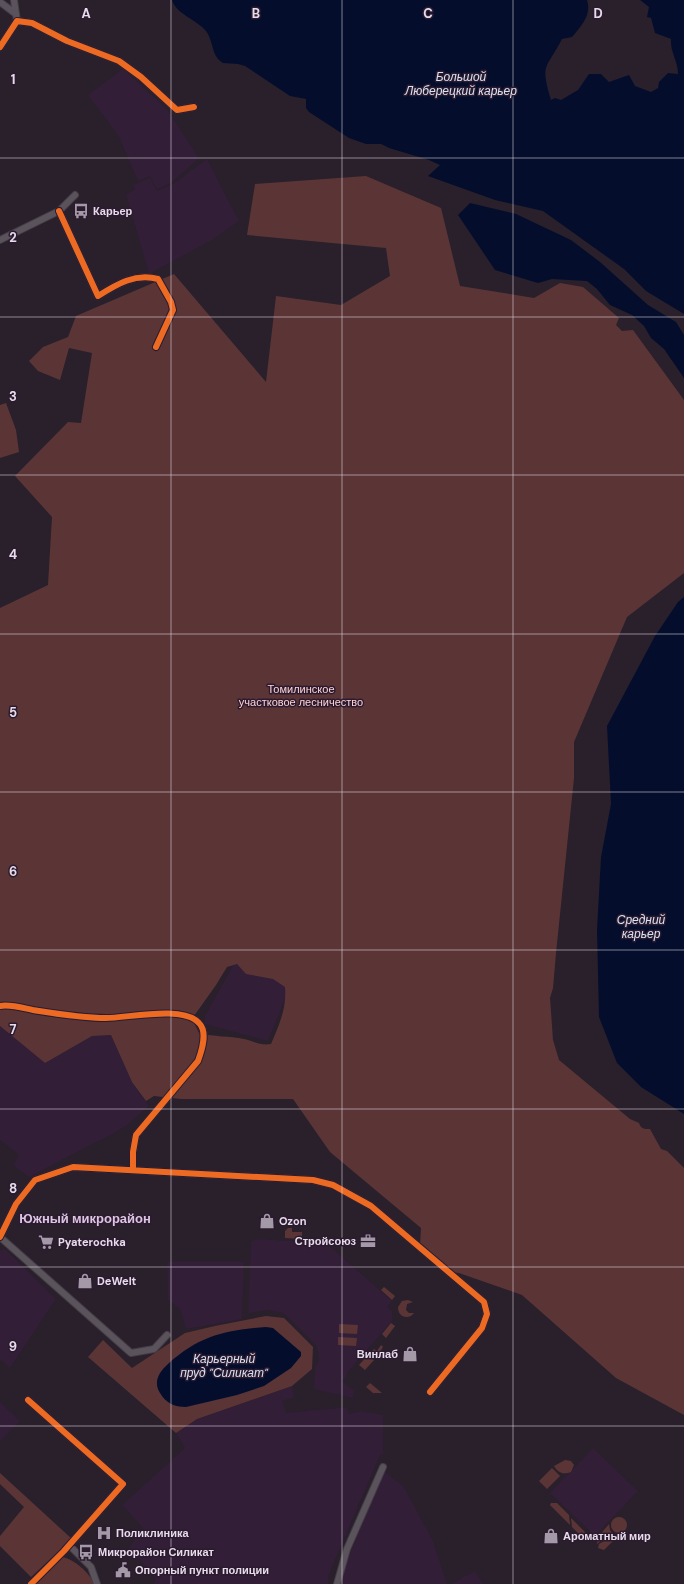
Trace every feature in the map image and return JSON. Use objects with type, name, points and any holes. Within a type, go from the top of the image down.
[{"type":"street","points":[[0,47],[17,21],[14,0]]},
{"type":"street","points":[[0,2],[16,14]]},
{"type":"street","points":[[17,21],[32,23],[79,46],[119,61],[141,77],[177,110],[194,107]]},
{"type":"street","points":[[0,240],[59,211],[75,195]]},
{"type":"street","points":[[59,211],[98,296],[122,282],[138,277],[158,279],[171,302],[173,310],[156,347]]},
{"type":"street","points":[[0,1006],[84,1017],[108,1018],[149,1014],[178,1014],[191,1017],[200,1023],[204,1032],[202,1048],[198,1061],[140,1128],[134,1143],[133,1170]]},
{"type":"street","points":[[167,1335],[154,1348],[131,1353],[0,1237],[16,1204],[35,1180],[73,1167],[313,1180],[333,1184],[371,1206],[482,1299],[486,1308],[486,1319],[482,1328],[430,1392]]},
{"type":"street","points":[[28,1400],[123,1484],[69,1545],[31,1584]]},
{"type":"street","points":[[337,1584],[348,1548],[383,1467]]},
{"type":"street","points":[[69,1545],[91,1567],[97,1584]]},
{"type":"shaded area","points":[[123,69],[167,109],[199,158],[171,183],[157,189],[150,176],[138,181],[118,135],[88,95]]},
{"type":"shaded area","points":[[207,159],[239,221],[212,240],[149,274],[126,194],[135,190],[133,185],[150,178],[157,191],[173,184]]},
{"type":"shaded area","points":[[240,953],[296,972],[268,1041],[205,1024],[205,1016]]},
{"type":"shaded area","points":[[0,1026],[45,1063],[92,1036],[111,1035],[132,1082],[149,1106],[126,1126],[29,1177],[13,1165],[19,1155],[0,1140]]},
{"type":"shaded area","points":[[256,1239],[326,1243],[392,1301],[387,1307],[392,1311],[392,1321],[346,1374],[347,1376],[342,1381],[354,1391],[353,1398],[314,1389],[315,1367],[319,1356],[316,1345],[284,1313],[268,1310],[248,1313],[251,1242]]},
{"type":"shaded area","points":[[5,1249],[56,1299],[10,1368],[0,1359],[0,1250]]},
{"type":"shaded area","points":[[167,1262],[244,1262],[242,1319],[186,1329],[180,1309],[168,1300]]},
{"type":"shaded area","points":[[292,1386],[294,1397],[282,1401],[286,1413],[347,1407],[349,1414],[361,1411],[383,1415],[383,1454],[380,1455],[328,1576],[328,1584],[154,1584],[156,1579],[129,1547],[143,1528],[122,1505],[185,1448],[176,1433],[197,1419]]},
{"type":"shaded area","points":[[0,1402],[20,1421],[0,1441]]},
{"type":"shaded area","points":[[593,1448],[638,1491],[595,1536],[550,1493]]},
{"type":"shaded area","points":[[384,1471],[404,1487],[433,1541],[447,1584],[341,1584],[344,1568]]},
{"type":"shaded area","points":[[475,1571],[483,1584],[451,1584]]},
{"type":"green space","name":"Томилинское участковое лесничество","points":[[366,176],[441,208],[460,286],[534,298],[560,283],[583,287],[619,318],[616,325],[622,331],[633,330],[684,400],[684,573],[627,617],[574,742],[574,778],[553,988],[550,998],[553,1040],[559,1060],[630,1119],[639,1123],[643,1128],[650,1129],[661,1149],[667,1151],[684,1168],[684,1415],[616,1378],[522,1295],[459,1273],[452,1272],[420,1246],[421,1228],[330,1152],[293,1099],[181,1099],[154,1096],[146,1101],[132,1082],[111,1035],[92,1036],[45,1063],[0,1026],[0,608],[48,585],[52,517],[15,476],[68,422],[81,423],[92,353],[69,348],[60,380],[38,371],[29,361],[43,347],[68,337],[76,316],[174,274],[266,382],[276,296],[341,305],[390,276],[386,248],[247,235],[255,184]],"holes":[[[237,964],[246,974],[273,979],[285,987],[284,1009],[271,1044],[199,1033],[193,1021],[194,1016],[227,967]]]},
{"type":"green space","points":[[6,403],[16,430],[19,452],[0,458],[0,405]]},
{"type":"green space","points":[[288,1228],[292,1228],[292,1232],[302,1232],[302,1239],[285,1238],[285,1231]]},
{"type":"green space","points":[[384,1287],[395,1296],[392,1300],[381,1290]]},
{"type":"green space","points":[[408,1300],[413,1302],[407,1304],[406,1310],[409,1313],[414,1313],[411,1316],[404,1317],[400,1314],[398,1307],[402,1301]]},
{"type":"green space","points":[[266,1316],[284,1318],[313,1347],[312,1369],[292,1386],[197,1419],[176,1433],[88,1357],[103,1340],[132,1368],[185,1333]]},
{"type":"green space","points":[[391,1323],[395,1326],[386,1338],[382,1334]]},
{"type":"green space","points":[[339,1324],[358,1325],[357,1334],[339,1333]]},
{"type":"green space","points":[[338,1337],[357,1338],[356,1346],[338,1345]]},
{"type":"green space","points":[[381,1345],[383,1347],[376,1358],[370,1353],[374,1349],[377,1351]]},
{"type":"green space","points":[[368,1355],[374,1360],[365,1370],[359,1365]]},
{"type":"green space","points":[[370,1383],[382,1393],[373,1393],[366,1387]]},
{"type":"green space","points":[[565,1460],[571,1461],[574,1465],[571,1472],[561,1473],[554,1466]]},
{"type":"green space","points":[[552,1468],[560,1476],[547,1489],[539,1481]]},
{"type":"green space","points":[[0,1473],[72,1539],[31,1577],[0,1546],[0,1536],[24,1507],[0,1484]]},
{"type":"green space","points":[[551,1503],[557,1503],[569,1515],[570,1525],[550,1505]]},
{"type":"green space","points":[[619,1517],[626,1522],[627,1525],[622,1532],[619,1533],[612,1528],[611,1525],[616,1518]]},
{"type":"green space","points":[[571,1518],[586,1533],[582,1537],[572,1527]]},
{"type":"green space","points":[[609,1524],[610,1530],[614,1536],[602,1540],[597,1544],[598,1537]]},
{"type":"green space","points":[[606,1540],[613,1541],[604,1550],[598,1548],[599,1544]]},
{"type":"green space","points":[[62,1557],[67,1558],[81,1567],[89,1575],[94,1584],[34,1584]]},
{"type":"water","name":"Большой Люберецкий карьер","points":[[172,0],[587,0],[588,11],[585,20],[572,37],[562,39],[546,67],[545,73],[551,100],[555,98],[561,100],[578,90],[589,74],[601,74],[609,82],[629,75],[635,86],[651,92],[658,88],[659,82],[668,73],[678,74],[671,39],[655,33],[651,18],[647,17],[649,7],[640,0],[684,0],[684,314],[646,291],[624,269],[543,211],[495,200],[428,176],[440,165],[381,144],[366,144],[349,138],[309,112],[306,108],[306,99],[290,96],[245,66],[223,63],[216,57],[209,35],[206,31],[182,13],[174,5]]},
{"type":"water","points":[[470,203],[516,214],[571,240],[600,262],[648,305],[676,322],[684,335],[684,378],[664,349],[651,338],[644,326],[632,315],[610,305],[597,289],[587,281],[552,279],[538,283],[495,270],[458,215]]},
{"type":"water","name":"Средний карьер","points":[[684,597],[684,1114],[641,1087],[617,1063],[599,1017],[597,930],[601,857],[611,804],[607,726],[655,636],[678,602]]},
{"type":"water","name":"Карьерный пруд \"Силикат\"","points":[[266,1327],[273,1328],[301,1352],[301,1356],[291,1368],[264,1386],[237,1395],[186,1407],[171,1404],[160,1393],[157,1385],[158,1377],[162,1370],[179,1354],[213,1336],[238,1330]]},
{"type":"cycle path","points":[[0,47],[17,21],[32,23],[67,41],[119,61],[141,77],[177,110],[194,107]]},
{"type":"cycle path","points":[[59,211],[98,296],[112,287],[126,281],[142,277],[158,279],[171,302],[173,310],[156,347]]},
{"type":"cycle path","points":[[0,1006],[12,1006],[79,1017],[97,1018],[155,1014],[181,1015],[191,1018],[199,1023],[202,1027],[204,1036],[198,1061],[136,1135],[133,1152],[133,1170]]},
{"type":"cycle path","points":[[0,1237],[16,1204],[35,1180],[73,1167],[313,1180],[333,1185],[371,1206],[484,1302],[487,1314],[482,1328],[430,1392]]},
{"type":"cycle path","points":[[28,1400],[123,1484],[64,1551],[31,1584]]},
{"type":"place","name":"Карьер","points":[[81,211]]},
{"type":"place","name":"Ozon","points":[[267,1221]]},
{"type":"place","name":"Стройсоюз","points":[[368,1241]]},
{"type":"place","name":"Pyaterochka","points":[[46,1242]]},
{"type":"place","name":"DeWelt","points":[[85,1281]]},
{"type":"place","name":"Винлаб","points":[[410,1354]]},
{"type":"place","name":"Поликлиника","points":[[104,1533]]},
{"type":"place","name":"Ароматный мир","points":[[551,1536]]},
{"type":"place","name":"Микрорайон Силикат","points":[[86,1552]]},
{"type":"place","name":"Опорный пункт полиции","points":[[123,1570]]},
{"type":"district","name":"Южный микрорайон","points":[[85,1218]]}]
